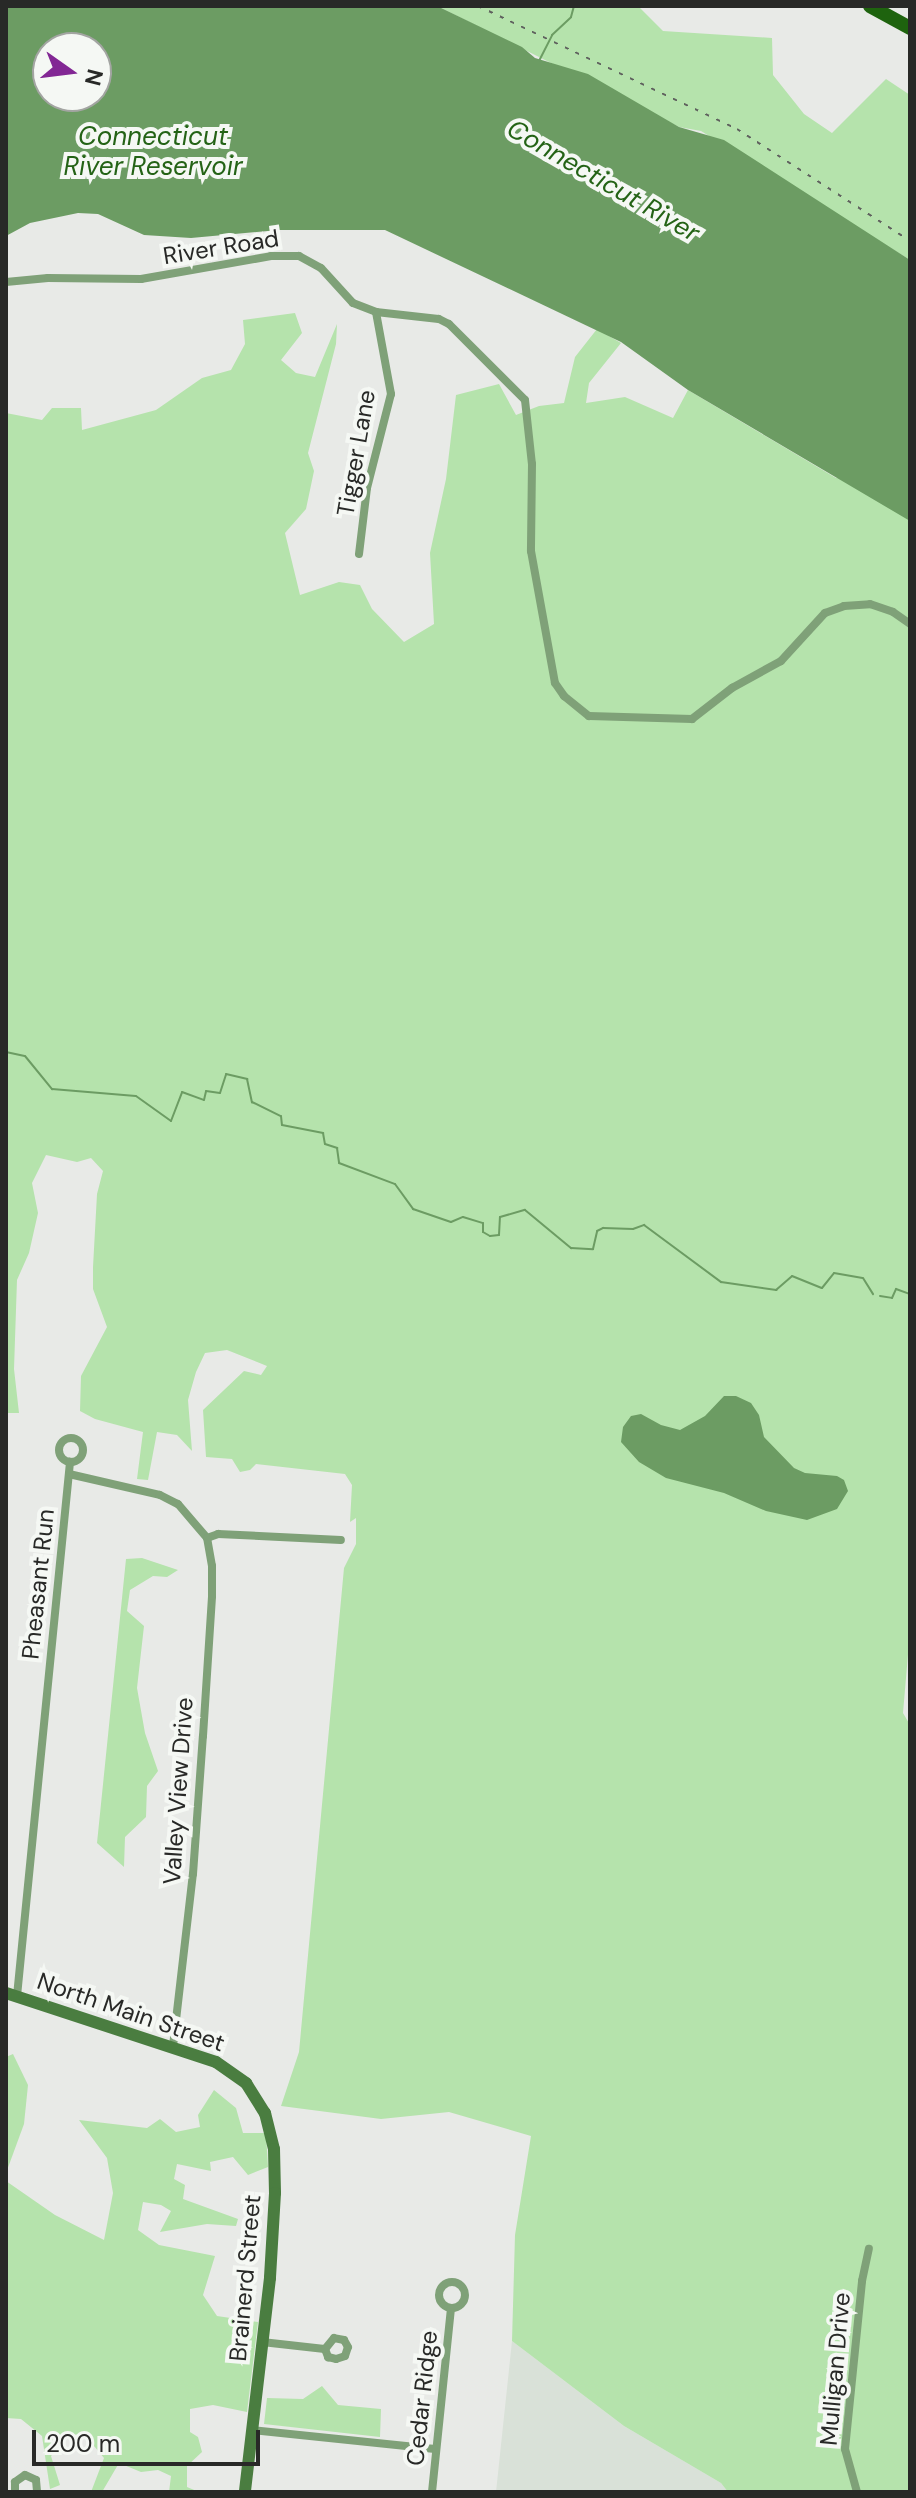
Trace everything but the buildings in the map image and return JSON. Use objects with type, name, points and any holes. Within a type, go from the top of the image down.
[{"type":"main road","points":[[870,6],[910,28]]},
{"type":"street","name":"River Road","points":[[6,282],[48,278],[141,279],[271,256],[299,256],[321,268],[353,303],[376,312],[439,319],[449,324],[525,400],[532,464],[531,551],[555,683],[564,696],[589,716],[692,719],[732,688],[764,673],[786,657],[825,613],[844,606],[870,604],[893,612],[910,624]]},
{"type":"street","name":"Tigger Lane","points":[[359,554],[367,488],[391,394],[376,312]]},
{"type":"street","name":"Pheasant Run","points":[[11,1995],[70,1462]]},
{"type":"street","points":[[69,1474],[160,1495],[178,1504],[207,1538],[218,1534],[341,1540]]},
{"type":"street","name":"Valley View Drive","points":[[173,2046],[193,1874],[203,1736],[212,1596],[212,1566],[207,1538]]},
{"type":"street","name":"North Main Street","points":[[11,1995],[173,2046],[216,2062],[240,2078]]},
{"type":"street","name":"Brainerd Street","points":[[240,2078],[265,2113],[275,2162],[271,2262],[245,2492]]},
{"type":"street","name":"Mulligan Drive","points":[[857,2492],[845,2449],[862,2281],[869,2249]]},
{"type":"street","name":"Cedar Ridge","points":[[432,2492],[451,2309]]},
{"type":"street","points":[[262,2342],[325,2349]]},
{"type":"street","points":[[251,2430],[435,2449]]},
{"type":"street","points":[[15,2492],[16,2479],[25,2475],[36,2480],[37,2492]]},
{"type":"shaded area","points":[[437,6],[638,6],[663,31],[772,38],[773,75],[804,114],[832,133],[886,79],[910,95],[910,260],[701,131],[679,127]]},
{"type":"shaded area","points":[[295,313],[302,333],[281,360],[296,373],[315,377],[337,324],[336,344],[308,453],[314,471],[306,509],[285,533],[300,595],[339,582],[360,585],[372,609],[404,642],[434,624],[430,553],[446,479],[456,395],[499,384],[516,415],[539,406],[564,403],[575,357],[597,329],[621,343],[589,383],[586,403],[625,397],[673,418],[688,390],[836,478],[910,482],[910,1631],[903,1713],[910,1725],[910,2492],[728,2492],[721,2483],[624,2426],[512,2341],[515,2235],[531,2136],[449,2112],[381,2119],[281,2106],[299,2052],[344,1568],[356,1544],[356,1518],[350,1522],[352,1485],[345,1474],[256,1464],[250,1470],[240,1472],[232,1459],[206,1457],[203,1410],[244,1371],[261,1375],[267,1366],[227,1350],[205,1353],[196,1372],[188,1400],[192,1451],[177,1435],[157,1432],[148,1480],[137,1479],[143,1432],[95,1419],[80,1411],[81,1376],[107,1327],[93,1289],[97,1194],[103,1171],[91,1158],[77,1162],[46,1155],[32,1183],[38,1213],[29,1253],[17,1280],[14,1369],[19,1413],[6,1413],[6,413],[42,420],[52,408],[81,408],[82,430],[156,410],[202,378],[231,370],[245,344],[243,320]]},
{"type":"shaded area","points":[[142,1558],[178,1570],[167,1577],[153,1576],[130,1590],[127,1611],[144,1626],[137,1688],[145,1733],[158,1771],[147,1786],[146,1817],[125,1837],[124,1867],[97,1843],[126,1559]]},
{"type":"shaded area","points":[[13,2054],[28,2085],[24,2124],[6,2173],[6,2057]]},
{"type":"shaded area","points":[[214,2090],[236,2108],[243,2133],[266,2133],[268,2167],[248,2175],[233,2157],[210,2162],[211,2171],[177,2164],[174,2179],[185,2185],[183,2199],[238,2219],[236,2226],[207,2224],[160,2232],[171,2211],[161,2205],[143,2202],[138,2230],[159,2245],[215,2256],[203,2295],[217,2316],[258,2322],[247,2412],[213,2405],[190,2409],[190,2432],[198,2437],[202,2452],[187,2466],[187,2487],[199,2492],[169,2492],[171,2476],[158,2470],[141,2472],[119,2463],[102,2492],[91,2492],[104,2458],[84,2434],[70,2435],[51,2456],[60,2485],[50,2489],[42,2436],[21,2419],[6,2418],[6,2181],[55,2215],[104,2240],[113,2193],[107,2158],[79,2120],[147,2128],[160,2119],[176,2132],[200,2127],[198,2115]]},
{"type":"shaded area","points":[[512,2341],[624,2426],[721,2483],[728,2492],[496,2492]]},
{"type":"shaded area","points":[[322,2386],[338,2405],[381,2409],[380,2437],[264,2424],[267,2398],[303,2399]]},
{"type":"water","points":[[6,6],[437,6],[522,47],[535,58],[588,74],[679,127],[724,140],[910,260],[910,521],[688,390],[621,342],[385,230],[279,230],[191,238],[144,235],[98,214],[78,213],[30,223],[6,236]]},
{"type":"water","points":[[724,1396],[736,1396],[751,1403],[759,1415],[764,1437],[794,1468],[844,1480],[848,1491],[837,1509],[807,1520],[766,1511],[724,1493],[666,1478],[639,1462],[621,1442],[623,1427],[631,1416],[641,1414],[661,1425],[680,1430],[705,1416]]},
{"type":"waterway","points":[[539,61],[552,35],[571,17],[574,6]]},
{"type":"waterway","points":[[6,1052],[25,1056],[52,1089],[136,1096],[171,1121],[182,1092],[204,1100],[206,1091],[220,1093],[226,1074],[247,1079],[252,1102],[281,1116],[282,1125],[323,1133],[325,1144],[337,1148],[339,1163],[395,1184],[413,1209],[451,1222],[463,1217],[483,1223],[483,1232],[490,1236],[499,1235],[500,1217],[525,1210],[571,1248],[593,1249],[597,1231],[603,1228],[633,1229],[644,1225],[721,1282],[776,1290],[792,1276],[822,1288],[834,1273],[863,1278],[873,1294]]},
{"type":"waterway","points":[[880,1296],[892,1298],[896,1289],[910,1294]]},
{"type":"railway","points":[[478,6],[737,129],[910,241]]},
{"type":"water label","name":"Connecticut River Reservoir","points":[[153,152]]},
{"type":"water label","name":"Connecticut River","points":[[603,181]]}]
